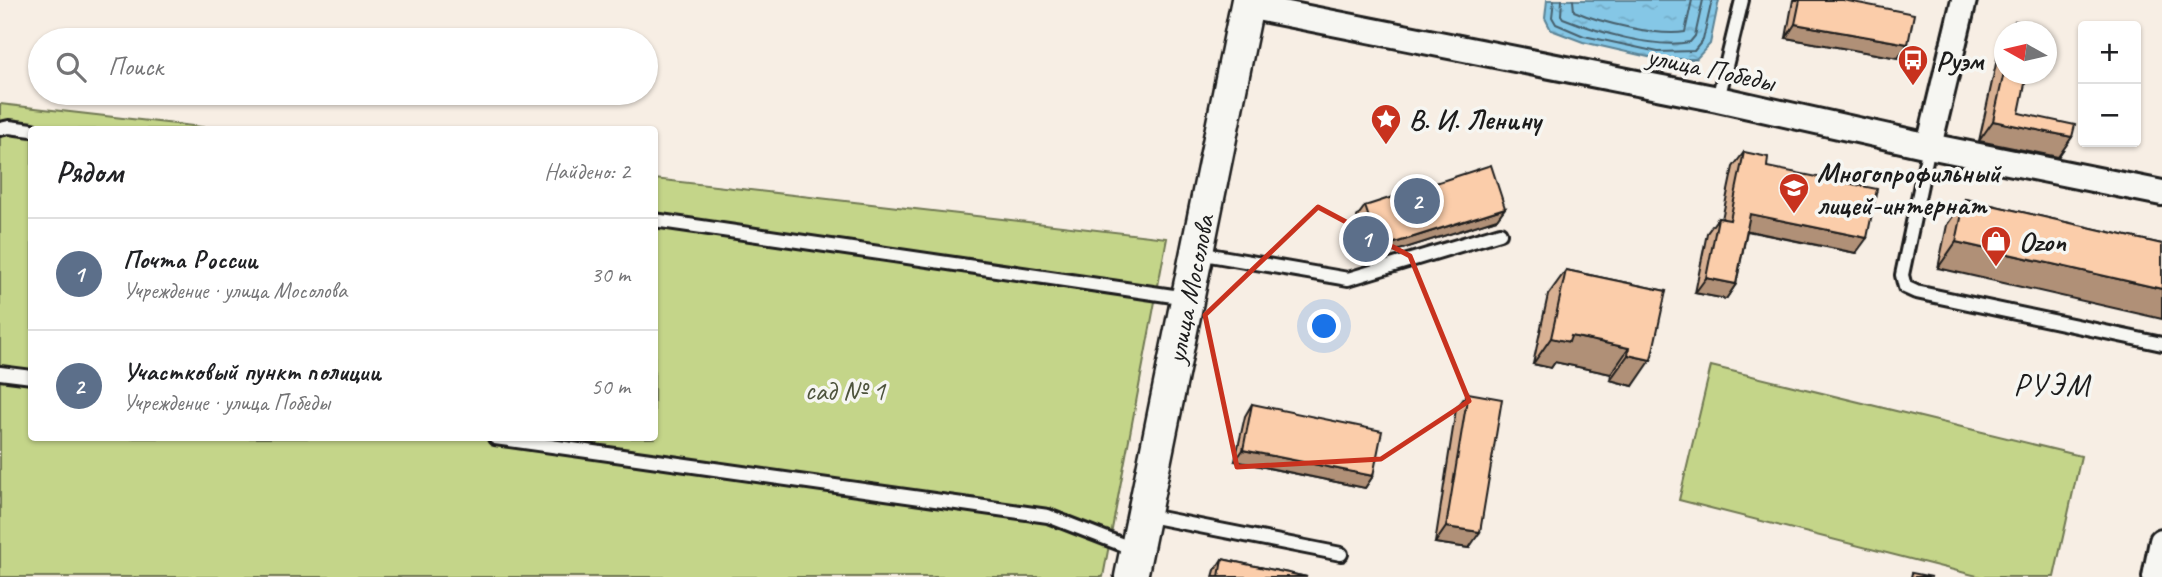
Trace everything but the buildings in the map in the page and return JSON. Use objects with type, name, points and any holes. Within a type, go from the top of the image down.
[{"type":"street","points":[[1929,146],[1964,0]]},
{"type":"street","name":"улица Победы","points":[[1248,3],[2162,193]]},
{"type":"street","name":"улица Мосолова","points":[[1134,564],[1248,3]]},
{"type":"street","points":[[2155,577],[2162,541]]},
{"type":"lane","points":[[1718,99],[1742,0]]},
{"type":"lane","points":[[0,130],[9,127],[28,129]]},
{"type":"lane","points":[[1929,146],[1902,275],[1905,286],[1916,292],[2162,344]]},
{"type":"lane","points":[[658,221],[1188,298]]},
{"type":"lane","points":[[1197,253],[1348,279],[1500,233]]},
{"type":"lane","points":[[0,373],[28,376]]},
{"type":"lane","points":[[516,441],[1048,516],[1134,564]]},
{"type":"lane","points":[[1144,515],[1341,554]]},
{"type":"highlighted area","points":[[1318,207],[1410,256],[1469,401],[1381,459],[1237,467],[1205,315]]},
{"type":"green space","name":"сад № 1","points":[[0,104],[193,126],[28,126],[28,441],[658,441],[658,179],[1167,238],[1103,577],[0,577]]},
{"type":"green space","points":[[1711,366],[2081,456],[2054,577],[1981,577],[1679,500]]},
{"type":"water","points":[[1547,0],[1719,0],[1710,44],[1696,59],[1657,59],[1583,42],[1551,30],[1545,18]]},
{"type":"place","name":"Руэм","points":[[1913,87]]},
{"type":"place","name":"В. И. Ленину","points":[[1386,146]]},
{"type":"place","name":"Участковый пункт полиции","points":[[1417,201]]},
{"type":"place","name":"Многопрофильный лицей-интернат","points":[[1794,215]]},
{"type":"place","name":"Почта России","points":[[1366,239]]},
{"type":"place","name":"Ozon","points":[[1996,268]]},
{"type":"district","name":"РУЭМ","points":[[2052,384]]}]
